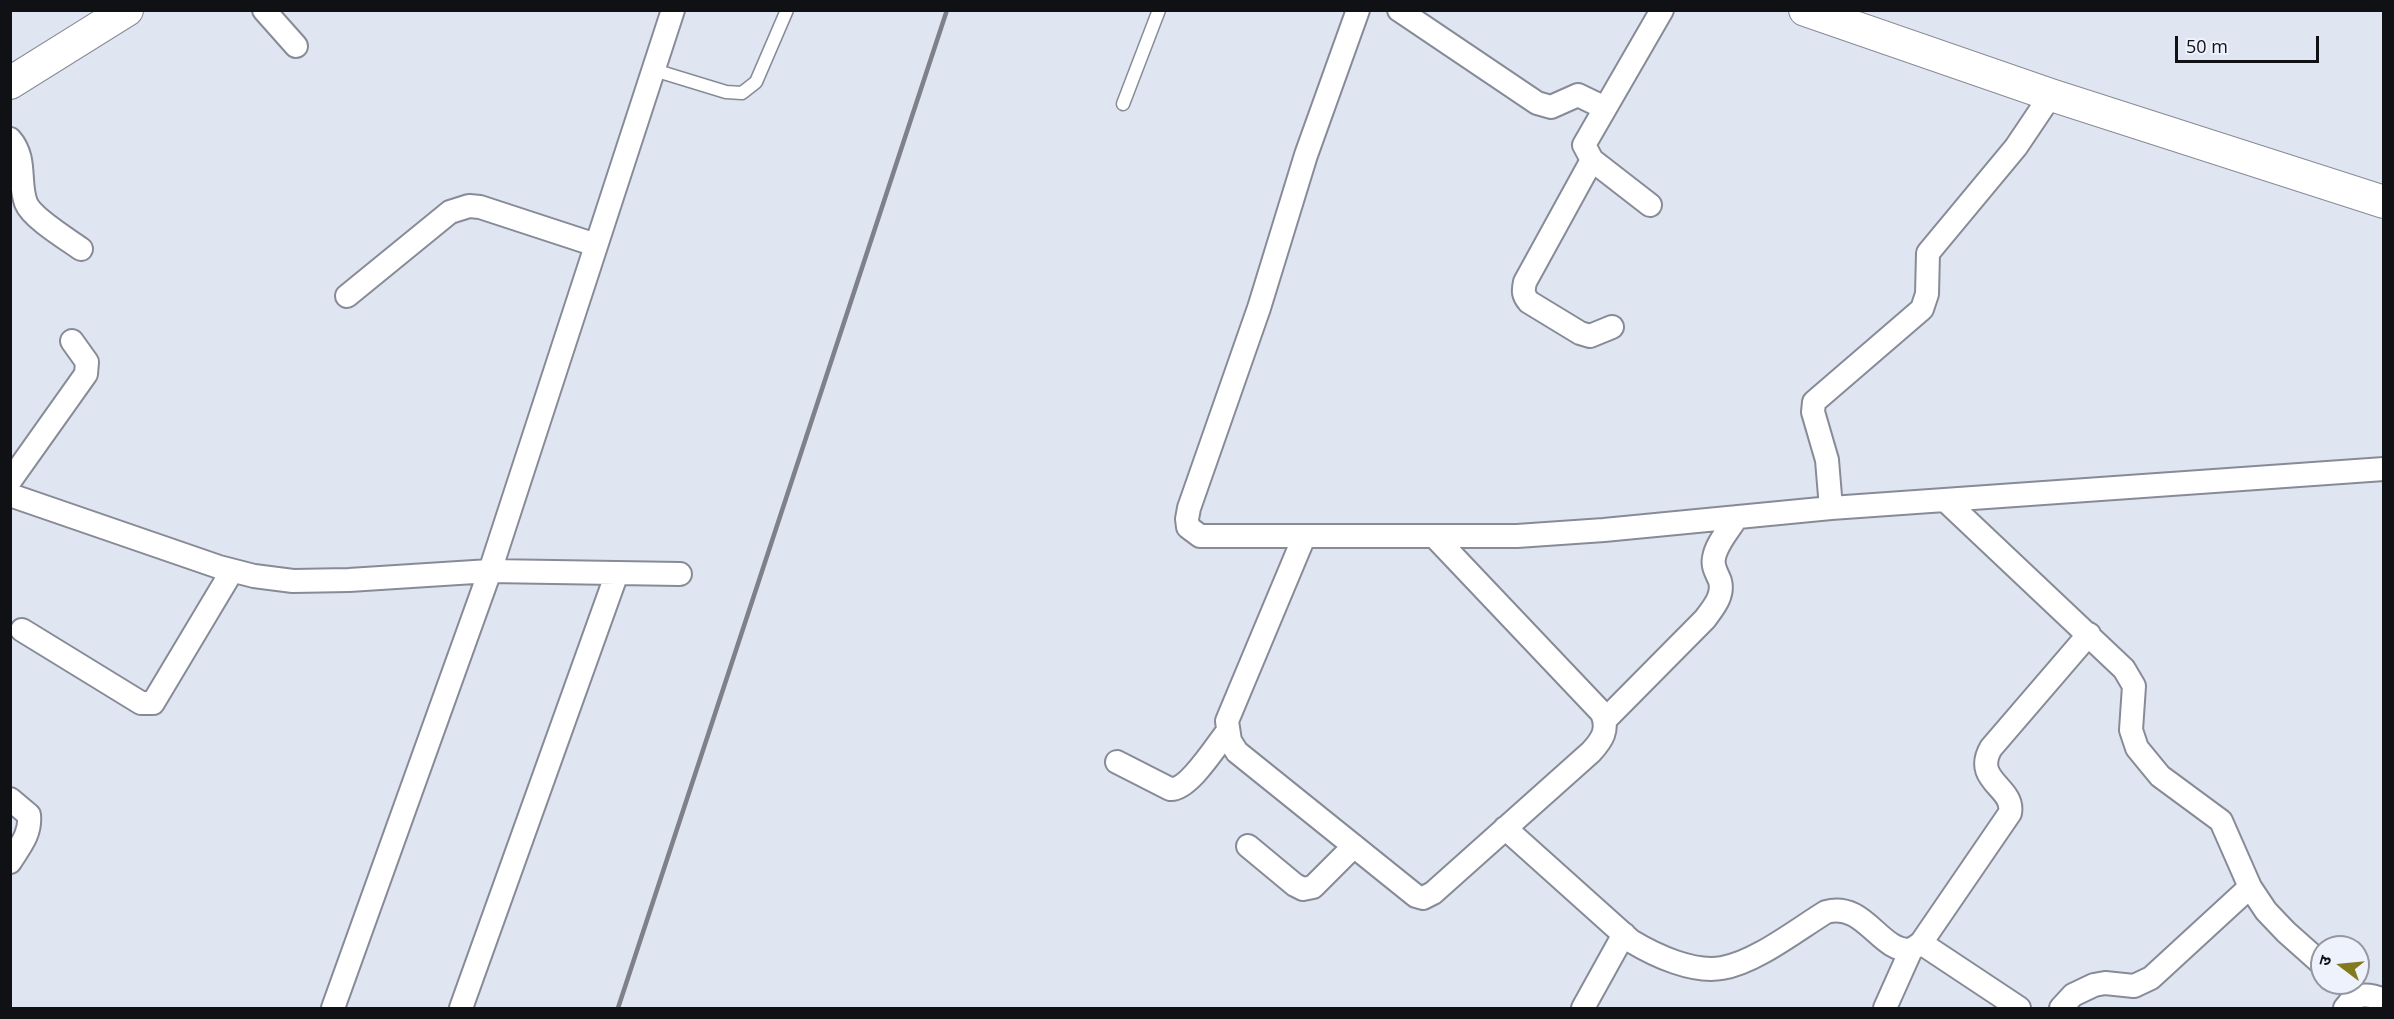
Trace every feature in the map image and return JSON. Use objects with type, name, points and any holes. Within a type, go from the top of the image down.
[{"type":"main road","points":[[10,83],[128,10]]},
{"type":"main road","points":[[1818,12],[2051,95],[2384,202]]},
{"type":"street","points":[[264,10],[296,46]]},
{"type":"street","points":[[333,1008],[490,571],[673,10]]},
{"type":"street","points":[[1358,10],[1306,155],[1259,308],[1198,478],[1187,519],[1188,528],[1200,536],[1517,536],[1831,508],[2384,469]]},
{"type":"street","points":[[1399,10],[1537,103],[1551,106],[1578,95],[1605,108]]},
{"type":"street","points":[[1650,205],[1592,160],[1584,145],[1662,10]]},
{"type":"street","points":[[1831,508],[1827,460],[1813,412],[1814,402],[1922,309],[1927,294],[1928,253],[2016,147],[2051,95]]},
{"type":"street","points":[[10,139],[19,155],[26,203],[32,212],[81,249]]},
{"type":"street","points":[[1592,160],[1525,282],[1523,290],[1529,302],[1580,333],[1590,336],[1612,327]]},
{"type":"street","points":[[346,296],[450,212],[469,206],[480,207],[596,245]]},
{"type":"street","points":[[10,481],[86,374],[87,362],[72,341]]},
{"type":"street","points":[[10,495],[232,570],[293,581],[349,580],[490,571],[680,574]]},
{"type":"street","points":[[1945,500],[2124,669],[2133,681],[2131,730],[2137,748],[2160,776],[2221,821],[2250,887],[2266,911],[2310,953]]},
{"type":"street","points":[[1605,720],[1705,620],[1717,602],[1720,583],[1714,557],[1717,548],[1737,518]]},
{"type":"street","points":[[1304,537],[1227,721],[1227,732],[1237,752],[1416,896],[1424,898],[1433,893],[1601,742],[1606,730],[1602,713],[1435,537]]},
{"type":"street","points":[[22,630],[141,703],[153,703],[232,570]]},
{"type":"street","points":[[461,1008],[617,573]]},
{"type":"street","points":[[1885,1008],[1916,946],[2010,813],[2009,804],[1987,772],[1986,757],[1991,748],[2089,634]]},
{"type":"street","points":[[1117,762],[1176,790],[1188,783],[1227,732]]},
{"type":"street","points":[[10,799],[29,815],[30,825],[29,832],[10,862]]},
{"type":"street","points":[[1505,828],[1624,934],[1646,950],[1669,959],[1698,968],[1724,968],[1753,957],[1826,912],[1836,909],[1853,913],[1897,947],[1916,946],[2019,1008]]},
{"type":"street","points":[[1248,846],[1295,885],[1308,889],[1313,887],[1354,846]]},
{"type":"street","points":[[2061,1008],[2073,995],[2094,985],[2105,983],[2134,986],[2151,978],[2250,887]]},
{"type":"street","points":[[1583,1008],[1624,934]]},
{"type":"street","points":[[2349,996],[2368,994],[2384,1000]]},
{"type":"lane","points":[[654,70],[726,92],[742,93],[756,82],[787,10]]},
{"type":"lane","points":[[1124,104],[1159,10]]},
{"type":"railway","points":[[618,1008],[947,10]]}]
